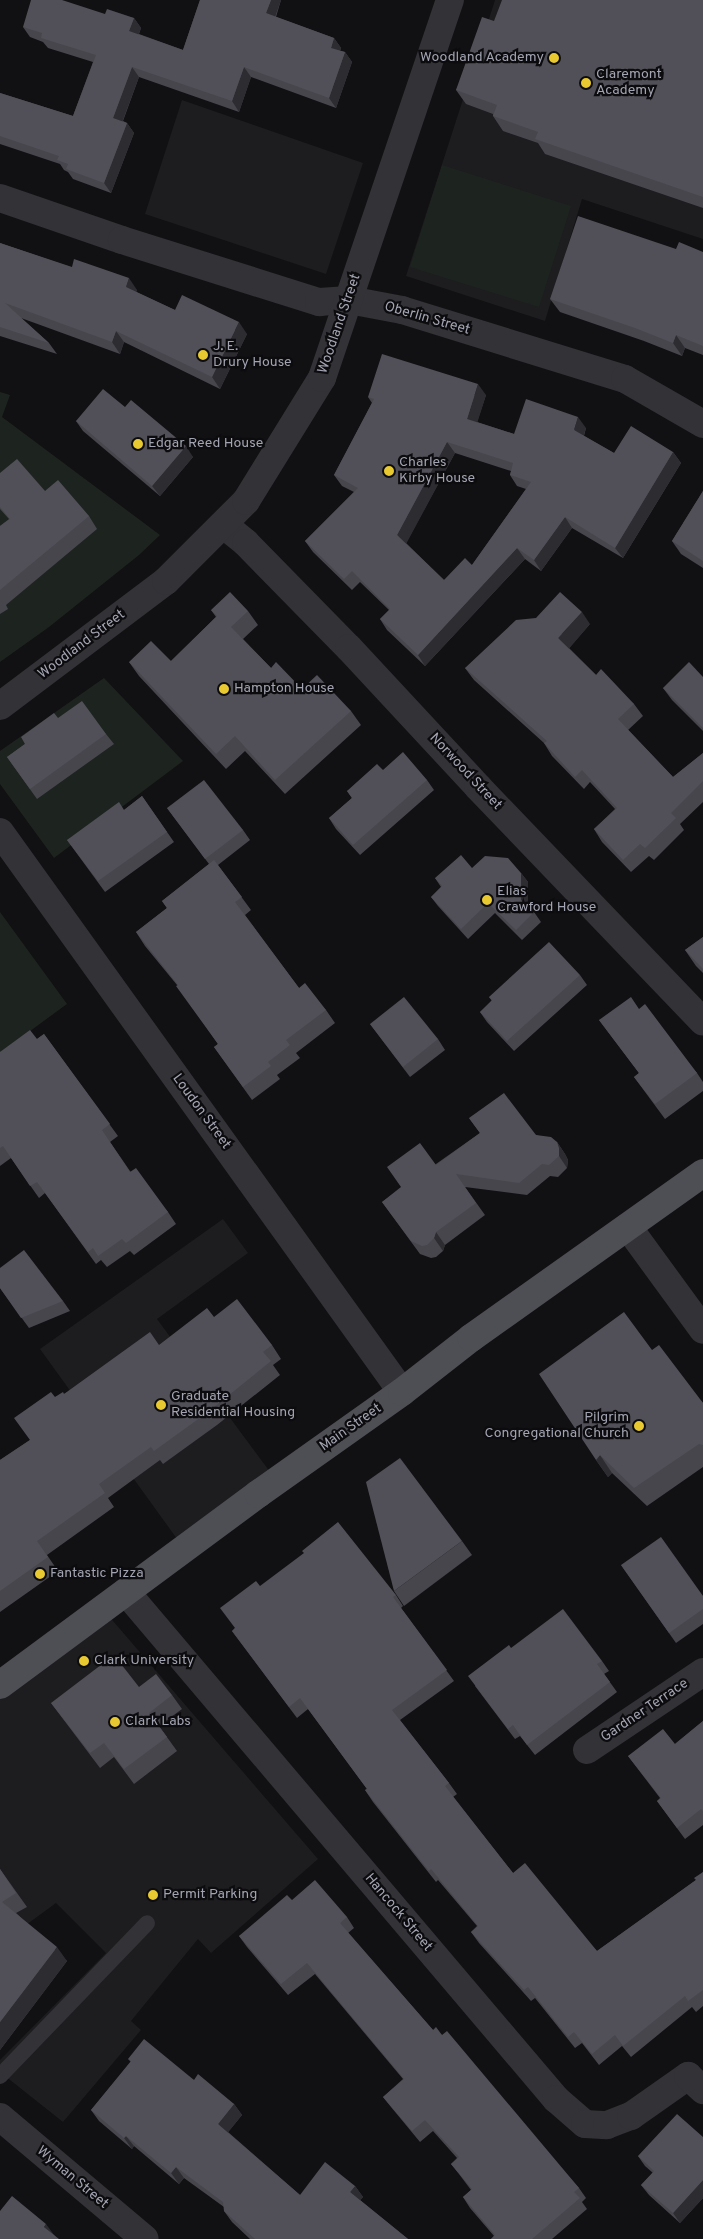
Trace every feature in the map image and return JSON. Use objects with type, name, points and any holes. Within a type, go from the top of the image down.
[{"type":"main road","name":"Main Street","points":[[0,1685],[258,1494],[402,1392],[471,1338],[703,1173]]},
{"type":"street","name":"Woodland Street","points":[[0,706],[166,581],[246,501],[322,378],[450,0]]},
{"type":"street","name":"Oberlin Street","points":[[0,198],[122,240],[319,302],[349,300],[402,310],[625,379],[703,424]]},
{"type":"street","name":"Norwood Street","points":[[224,525],[246,543],[349,648],[484,794],[703,1022]]},
{"type":"street","name":"Loudon Street","points":[[0,832],[402,1392]]},
{"type":"street","points":[[628,1227],[703,1330]]},
{"type":"street","name":"Hancock Street","points":[[126,1592],[550,2091],[585,2124],[607,2126],[631,2116],[698,2077]]},
{"type":"street","name":"Gardner Terrace","points":[[587,1750],[703,1672]]},
{"type":"street","name":"Wyman Street","points":[[0,2117],[145,2239]]},
{"type":"lane","points":[[0,2076],[147,1924]]},
{"type":"shaded area","name":"Claremont Academy","points":[[495,0],[703,0],[703,239],[582,199],[545,321],[406,276]]},
{"type":"shaded area","points":[[182,100],[363,163],[326,274],[145,214]]},
{"type":"shaded area","points":[[442,165],[571,206],[539,307],[410,267]]},
{"type":"shaded area","points":[[0,392],[10,395],[2,417],[160,535],[139,555],[49,627],[0,662]]},
{"type":"shaded area","points":[[104,678],[183,761],[54,858],[0,784],[0,751]]},
{"type":"shaded area","points":[[0,912],[67,1004],[0,1053]]},
{"type":"shaded area","name":"Clark University","points":[[223,1219],[248,1253],[157,1319],[279,1484],[107,1614],[318,1859],[211,1953],[198,1939],[131,2021],[141,2030],[63,2122],[0,2072],[0,2060],[106,1953],[56,1903],[0,1944],[0,1676],[180,1543],[40,1349]]},
{"type":"building","points":[[31,0],[62,0],[105,14],[107,9],[134,18],[129,31],[183,50],[200,0],[271,0],[266,13],[334,38],[331,48],[345,52],[329,98],[244,67],[232,101],[132,67],[113,118],[127,123],[104,183],[66,169],[68,164],[57,160],[59,156],[0,136],[0,93],[73,116],[96,55],[41,38],[42,33],[23,27]]},
{"type":"building","points":[[502,0],[703,0],[703,197],[535,139],[538,132],[493,116],[497,105],[456,90],[482,17],[494,21]]},
{"type":"building","points":[[578,216],[676,249],[679,242],[703,252],[703,346],[676,335],[673,343],[550,299]]},
{"type":"building","points":[[0,243],[72,267],[74,259],[129,278],[126,287],[175,310],[182,295],[239,322],[212,377],[116,331],[112,342],[5,303],[49,343],[0,327]]},
{"type":"building","points":[[382,354],[478,384],[467,419],[514,434],[526,399],[578,417],[574,430],[614,453],[631,426],[673,452],[615,548],[565,517],[534,560],[517,548],[418,655],[380,619],[390,609],[352,571],[344,579],[305,541],[358,488],[334,475],[374,399],[368,397]],"holes":[[[447,442],[513,463],[510,475],[531,482],[472,565],[465,558],[444,580],[397,535]]]},
{"type":"building","name":"Edgar Reed House","points":[[103,389],[125,407],[131,400],[186,446],[152,486],[76,421]]},
{"type":"building","points":[[17,459],[45,491],[58,480],[89,516],[0,590],[0,526],[10,519],[0,507],[0,473]]},
{"type":"building","points":[[703,491],[703,561],[672,541]]},
{"type":"building","points":[[230,592],[248,611],[231,627],[271,668],[276,662],[302,689],[317,675],[351,711],[275,780],[235,736],[216,754],[129,662],[151,641],[171,661],[217,616],[211,610]]},
{"type":"building","points":[[560,592],[582,612],[558,638],[596,675],[601,669],[634,704],[618,719],[673,777],[703,753],[703,781],[671,813],[676,818],[645,848],[640,844],[623,860],[594,829],[617,808],[582,770],[575,777],[544,743],[547,741],[465,668],[516,620],[536,618]]},
{"type":"building","points":[[689,662],[703,677],[703,728],[663,688]]},
{"type":"building","points":[[82,701],[106,734],[30,789],[7,757],[25,744],[21,737],[54,713],[58,718]]},
{"type":"building","points":[[403,752],[427,780],[353,845],[329,818],[352,798],[347,791],[377,764],[383,770]]},
{"type":"building","points":[[204,780],[243,830],[205,859],[167,808]]},
{"type":"building","points":[[142,796],[167,832],[98,881],[67,840],[119,802],[124,810]]},
{"type":"building","name":"Elias Crawford House","points":[[461,855],[472,868],[485,856],[508,858],[521,873],[521,900],[534,912],[516,930],[488,903],[461,929],[431,897],[442,886],[435,878]]},
{"type":"building","points":[[214,860],[242,897],[235,902],[299,988],[305,983],[326,1010],[286,1040],[290,1045],[268,1062],[271,1066],[243,1087],[214,1047],[218,1044],[176,986],[178,985],[136,932],[167,908],[162,901]]},
{"type":"building","points":[[703,937],[703,969],[685,950]]},
{"type":"building","points":[[549,942],[580,975],[507,1041],[480,1012],[492,1000],[489,997]]},
{"type":"building","points":[[404,997],[438,1039],[403,1067],[370,1024]]},
{"type":"building","points":[[631,997],[639,1009],[645,1004],[697,1073],[655,1104],[634,1077],[639,1073],[599,1020]]},
{"type":"building","points":[[30,1030],[37,1039],[44,1034],[110,1124],[102,1130],[130,1172],[136,1168],[168,1212],[126,1243],[122,1239],[98,1256],[93,1248],[88,1252],[37,1182],[30,1186],[3,1146],[0,1148],[0,1052]]},
{"type":"building","points":[[504,1093],[536,1135],[551,1137],[557,1142],[559,1156],[549,1165],[542,1164],[519,1183],[456,1174],[476,1203],[436,1232],[434,1238],[427,1245],[422,1246],[411,1241],[382,1202],[401,1187],[387,1167],[420,1143],[436,1165],[480,1133],[469,1118]]},
{"type":"building","points":[[24,1250],[63,1301],[21,1318],[0,1288],[0,1268]]},
{"type":"building","points":[[237,1299],[272,1345],[263,1352],[271,1361],[208,1412],[154,1451],[151,1447],[99,1484],[105,1493],[37,1541],[48,1557],[0,1591],[0,1460],[30,1440],[14,1418],[51,1392],[55,1397],[63,1392],[64,1394],[150,1332],[159,1345],[207,1308],[214,1317]]},
{"type":"building","name":"Pilgrim Congregational Church","points":[[624,1312],[652,1350],[659,1345],[703,1403],[703,1445],[699,1444],[634,1488],[600,1455],[596,1460],[539,1374]]},
{"type":"building","points":[[400,1458],[462,1541],[394,1591],[366,1482]]},
{"type":"building","points":[[338,1522],[396,1595],[393,1597],[447,1670],[392,1710],[449,1783],[445,1786],[513,1873],[525,1863],[597,1951],[696,1880],[694,1878],[703,1872],[703,1990],[688,2001],[685,1996],[623,2046],[615,2035],[592,2054],[574,2032],[568,2037],[528,1987],[524,1990],[471,1932],[478,1926],[431,1869],[429,1871],[365,1790],[367,1789],[300,1698],[289,1707],[232,1631],[235,1628],[220,1608],[256,1581],[260,1586],[304,1553],[302,1551]]},
{"type":"building","points":[[661,1537],[703,1596],[703,1609],[669,1633],[621,1565]]},
{"type":"building","points":[[563,1609],[602,1661],[597,1664],[610,1682],[527,1745],[513,1725],[508,1729],[468,1676],[509,1645],[511,1648]]},
{"type":"building","name":"Clark Labs","points":[[114,1655],[139,1687],[156,1674],[172,1695],[149,1713],[167,1737],[124,1769],[104,1743],[90,1753],[51,1703]]},
{"type":"building","points":[[703,1721],[703,1811],[701,1809],[677,1828],[657,1801],[661,1798],[628,1756],[663,1729],[675,1744]]},
{"type":"building","points":[[0,1869],[16,1893],[2,1902],[57,1947],[0,2022]]},
{"type":"building","points":[[315,1880],[347,1917],[340,1923],[433,2030],[436,2027],[442,2035],[447,2031],[579,2188],[574,2192],[580,2198],[532,2239],[491,2239],[495,2235],[463,2197],[472,2189],[451,2164],[459,2157],[425,2120],[412,2131],[383,2097],[404,2079],[307,1963],[281,1984],[239,1936],[287,1895],[292,1900]]},
{"type":"building","points":[[144,2039],[194,2080],[198,2074],[234,2104],[218,2124],[300,2195],[325,2162],[355,2186],[350,2192],[408,2239],[255,2239],[224,2211],[223,2202],[176,2167],[171,2173],[126,2136],[124,2138],[91,2110],[131,2061],[128,2059]]},
{"type":"building","points":[[677,2114],[703,2137],[703,2180],[673,2213],[641,2185],[654,2171],[638,2156]]},
{"type":"building","points":[[12,2196],[46,2224],[44,2227],[59,2239],[0,2239],[0,2211]]},
{"type":"place","name":"Woodland Academy","points":[[554,58]]},
{"type":"place","name":"Claremont Academy","points":[[586,83]]},
{"type":"place","name":"J. E. Drury House","points":[[203,355]]},
{"type":"place","name":"Edgar Reed House","points":[[138,444]]},
{"type":"place","name":"Charles Kirby House","points":[[389,471]]},
{"type":"place","name":"Hampton House","points":[[224,689]]},
{"type":"place","name":"Elias Crawford House","points":[[487,900]]},
{"type":"place","name":"Graduate Residential Housing","points":[[161,1405]]},
{"type":"place","name":"Pilgrim Congregational Church","points":[[639,1426]]},
{"type":"place","name":"Fantastic Pizza","points":[[40,1574]]},
{"type":"place","name":"Clark University","points":[[84,1661]]},
{"type":"place","name":"Clark Labs","points":[[115,1722]]},
{"type":"place","name":"Permit Parking","points":[[153,1895]]}]
